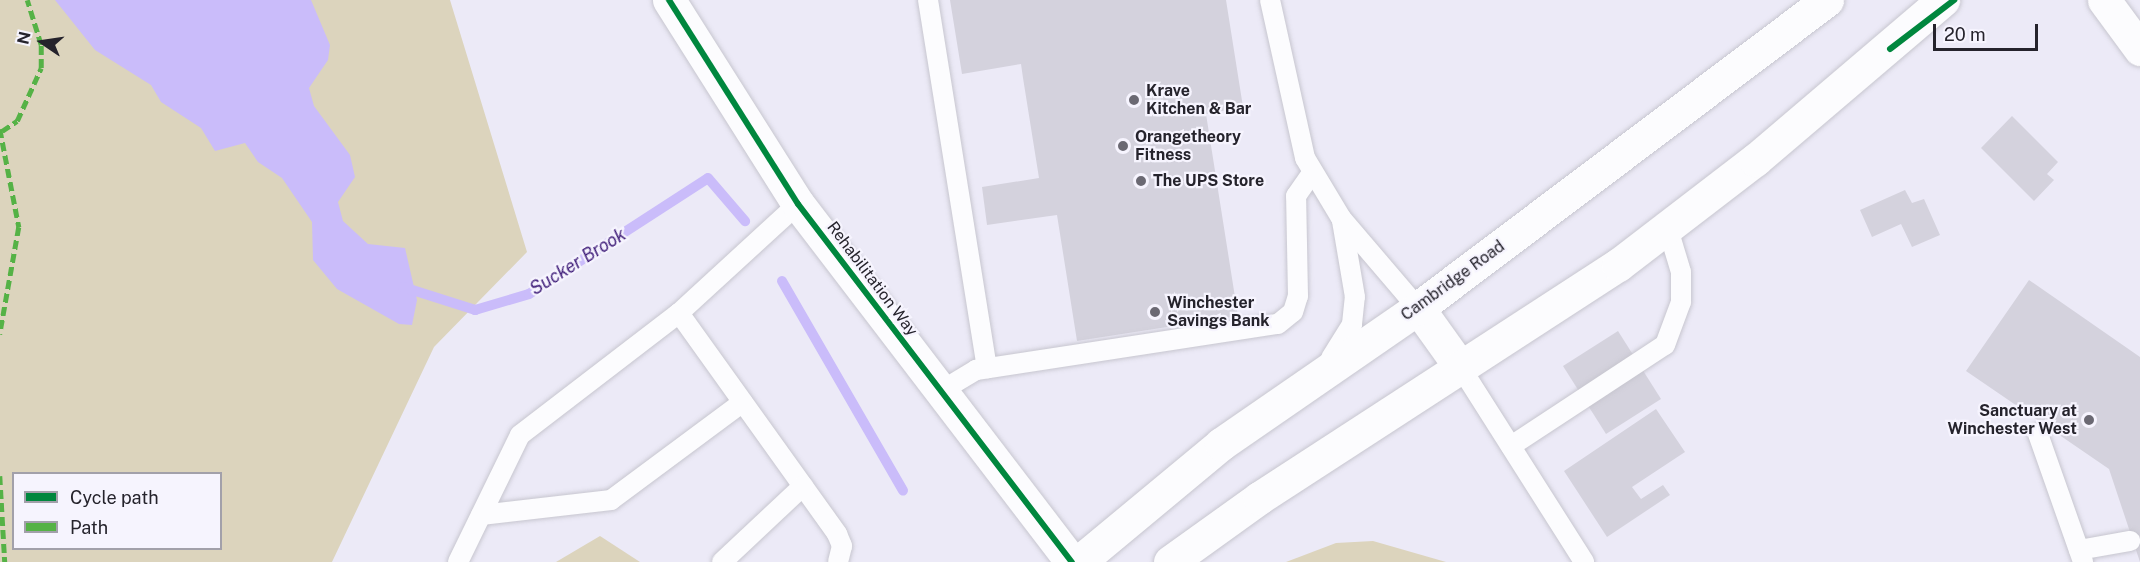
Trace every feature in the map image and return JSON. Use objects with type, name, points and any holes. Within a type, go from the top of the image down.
[{"type":"main road","name":"Rehabilitation Way","points":[[669,0],[798,204],[1072,562]]},
{"type":"main road","name":"Cambridge Road","points":[[1079,562],[1221,444],[1418,308],[1827,0]]},
{"type":"main road","points":[[1890,49],[1944,0]]},
{"type":"main road","points":[[1170,562],[1259,498],[1461,368],[1668,229],[1954,0]]},
{"type":"main road","points":[[2104,0],[2140,49]]},
{"type":"main road","points":[[1418,308],[1461,368]]},
{"type":"lane","points":[[928,0],[987,368]]},
{"type":"lane","points":[[1270,0],[1296,134],[1312,173],[1341,219],[1418,308]]},
{"type":"lane","points":[[941,391],[963,374],[987,368],[1278,324],[1293,312],[1298,296],[1296,196],[1312,173]]},
{"type":"lane","points":[[458,562],[520,435],[679,313],[798,204]]},
{"type":"lane","points":[[1305,386],[1341,348],[1352,324],[1352,265],[1341,219]]},
{"type":"lane","points":[[1511,446],[1665,345],[1681,302],[1681,272],[1668,229]]},
{"type":"lane","points":[[679,313],[837,534],[842,546],[837,562]]},
{"type":"lane","points":[[1461,368],[1584,562]]},
{"type":"lane","points":[[481,515],[610,500],[743,402]]},
{"type":"lane","points":[[2038,434],[2081,556],[2130,541]]},
{"type":"lane","points":[[722,562],[803,486]]},
{"type":"shaded area","points":[[0,0],[450,0],[527,252],[434,347],[332,562],[0,562]]},
{"type":"shaded area","points":[[55,0],[311,0],[330,45],[328,60],[309,88],[314,106],[350,155],[355,177],[338,202],[343,221],[368,244],[405,248],[417,300],[412,325],[399,324],[337,289],[313,260],[312,222],[282,178],[258,162],[245,143],[215,151],[201,128],[161,102],[151,85],[95,50]]},
{"type":"shaded area","points":[[600,536],[640,562],[556,562]]},
{"type":"shaded area","points":[[1373,541],[1446,562],[1286,562],[1336,543]]},
{"type":"building","points":[[950,0],[1226,0],[1243,107],[1206,114],[1238,316],[1077,341],[1057,215],[987,225],[982,187],[1039,178],[1021,64],[962,74]]},
{"type":"building","points":[[2012,116],[2058,162],[2047,174],[2054,180],[2034,201],[1981,148]]},
{"type":"building","points":[[1905,190],[1912,203],[1924,199],[1940,235],[1912,247],[1901,224],[1872,237],[1860,210]]},
{"type":"building","name":"Sanctuary at Winchester West","points":[[2029,280],[2140,357],[2140,562],[2109,469],[1966,371]]},
{"type":"building","points":[[1618,331],[1661,399],[1606,434],[1563,366]]},
{"type":"building","points":[[1656,409],[1685,452],[1632,487],[1641,499],[1663,485],[1670,495],[1607,537],[1564,471]]},
{"type":"waterway","name":"Sucker Brook","points":[[403,287],[475,310],[529,294],[708,178],[745,221]]},
{"type":"waterway","name":"Sucker Brook","points":[[782,281],[903,491]]},
{"type":"marked path","points":[[2,131],[17,121],[41,68],[41,45],[27,0]]},
{"type":"marked path","points":[[0,129],[19,227],[0,334]]},
{"type":"marked path","points":[[0,476],[5,562]]},
{"type":"cycle path","points":[[669,0],[798,204],[1072,562]]},
{"type":"cycle path","points":[[1890,49],[1954,0]]},
{"type":"place","name":"Krave Kitchen & Bar","points":[[1134,100]]},
{"type":"place","name":"Orangetheory Fitness","points":[[1123,146]]},
{"type":"place","name":"The UPS Store","points":[[1141,181]]},
{"type":"place","name":"Winchester Savings Bank","points":[[1155,312]]},
{"type":"place","name":"Sanctuary at Winchester West","points":[[2089,420]]}]
